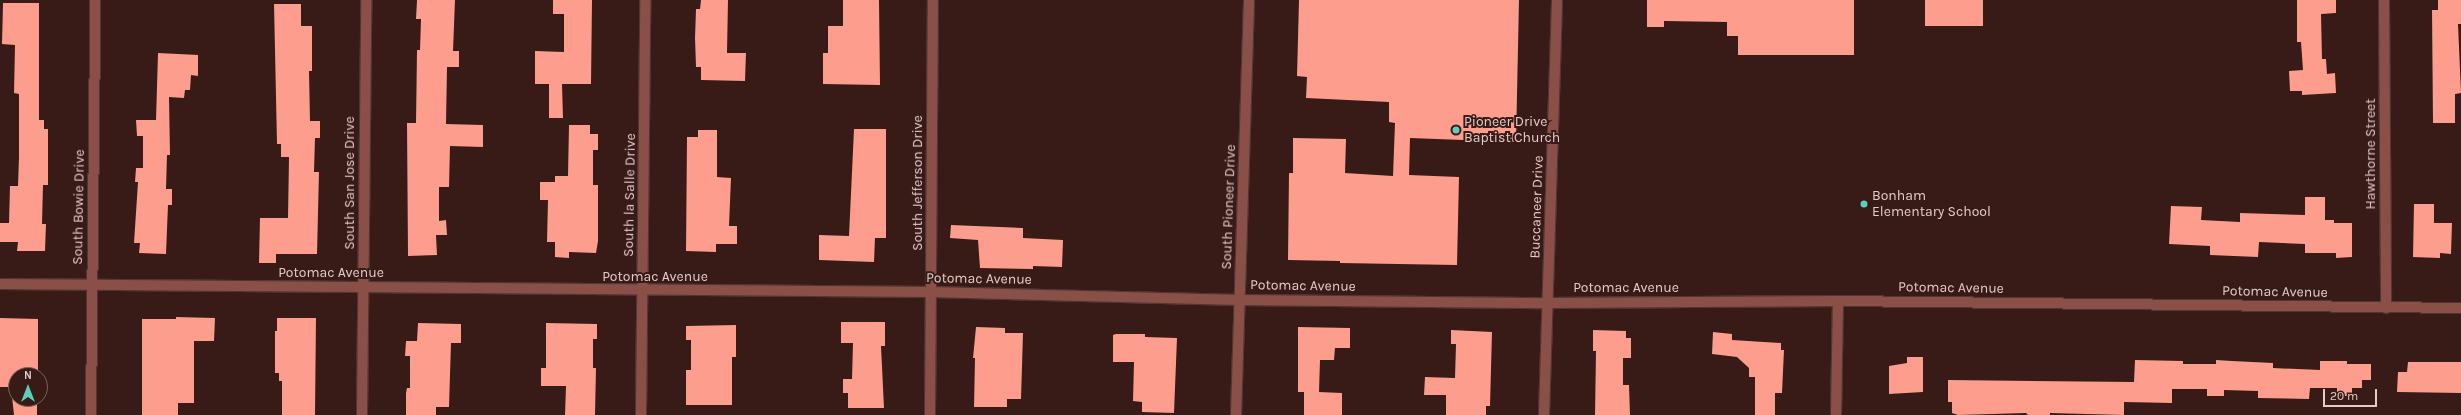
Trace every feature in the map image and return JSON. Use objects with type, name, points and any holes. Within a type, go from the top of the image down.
[{"type":"street","name":"South Bowie Drive","points":[[91,415],[95,0]]},
{"type":"street","name":"South San Jose Drive","points":[[362,415],[366,0]]},
{"type":"street","name":"South la Salle Drive","points":[[641,415],[646,0]]},
{"type":"street","name":"South Jefferson Drive","points":[[930,415],[933,0]]},
{"type":"street","name":"South Pioneer Drive","points":[[1236,415],[1249,0]]},
{"type":"street","name":"Buccaneer Drive","points":[[1544,415],[1549,302],[1557,0]]},
{"type":"street","name":"Hawthorne Street","points":[[2384,0],[2386,308]]},
{"type":"street","name":"Potomac Avenue","points":[[0,284],[643,291],[932,292],[1240,300],[1549,302],[1838,301],[2461,308]]},
{"type":"street","points":[[1836,415],[1838,301]]},
{"type":"building","points":[[417,0],[455,0],[453,51],[459,51],[459,67],[447,67],[446,124],[483,125],[483,147],[450,146],[449,187],[439,187],[439,221],[446,220],[447,235],[436,235],[437,255],[408,256],[407,123],[416,123],[417,50],[420,50],[421,19],[416,19]]},
{"type":"building","points":[[553,0],[592,0],[591,84],[562,84],[563,118],[549,118],[549,84],[535,84],[535,51],[564,52],[564,14],[553,14]]},
{"type":"building","points":[[701,0],[728,0],[727,53],[746,53],[745,81],[701,80],[701,67],[696,67],[695,38],[696,9],[700,9]]},
{"type":"building","points":[[843,0],[879,0],[880,85],[823,84],[823,53],[828,53],[828,26],[843,26]]},
{"type":"building","name":"Pioneer Drive Baptist Church","points":[[1299,0],[1519,0],[1516,142],[1410,138],[1409,175],[1459,177],[1457,265],[1340,263],[1340,261],[1288,260],[1289,173],[1293,173],[1293,138],[1346,139],[1345,173],[1393,176],[1395,123],[1389,122],[1389,102],[1306,98],[1307,77],[1297,76]]},
{"type":"building","points":[[1647,0],[1854,0],[1854,55],[1738,55],[1738,36],[1727,36],[1727,22],[1664,21],[1664,27],[1647,27]]},
{"type":"building","points":[[1925,0],[1983,0],[1983,26],[1925,26]]},
{"type":"building","points":[[2297,0],[2336,0],[2336,13],[2321,14],[2322,59],[2326,59],[2327,74],[2335,73],[2336,93],[2302,95],[2302,91],[2290,91],[2289,71],[2303,70],[2301,42],[2297,42]]},
{"type":"building","points":[[2438,0],[2461,0],[2461,24],[2458,24],[2461,93],[2455,94],[2455,123],[2433,123],[2432,10],[2438,10]]},
{"type":"building","points":[[3,3],[39,3],[39,120],[44,120],[44,129],[48,129],[48,185],[43,185],[42,224],[46,224],[45,251],[17,251],[18,242],[0,242],[0,223],[9,223],[10,186],[18,186],[19,157],[19,94],[14,93],[15,45],[2,44]]},
{"type":"building","points":[[274,4],[301,4],[301,26],[312,26],[312,71],[309,71],[310,121],[320,121],[320,138],[315,138],[314,172],[319,172],[317,254],[276,254],[276,263],[259,263],[260,218],[288,218],[289,157],[281,157],[281,144],[277,144]]},
{"type":"building","points":[[158,53],[198,55],[198,76],[191,75],[190,90],[185,90],[184,98],[169,97],[170,155],[167,155],[166,189],[172,189],[172,205],[168,205],[166,254],[139,253],[140,243],[134,243],[138,182],[135,182],[136,168],[143,168],[143,136],[137,136],[136,120],[156,120]]},
{"type":"building","points":[[569,125],[590,125],[590,134],[598,134],[598,150],[593,150],[593,185],[598,185],[598,241],[596,253],[569,252],[569,258],[555,257],[555,242],[547,242],[548,200],[540,200],[540,182],[555,182],[555,176],[568,176]]},
{"type":"building","points":[[854,129],[886,129],[886,238],[875,238],[874,262],[819,260],[819,235],[849,236]]},
{"type":"building","points":[[698,130],[717,130],[717,177],[731,178],[729,226],[737,226],[737,244],[716,244],[716,252],[686,251],[687,137],[698,137]]},
{"type":"building","points":[[2305,197],[2325,197],[2325,220],[2334,220],[2334,223],[2352,223],[2352,257],[2336,258],[2336,253],[2305,253],[2305,244],[2259,242],[2258,257],[2210,255],[2210,246],[2169,244],[2171,206],[2202,207],[2201,220],[2240,222],[2240,213],[2305,215]]},
{"type":"building","points":[[2414,204],[2434,204],[2434,223],[2452,223],[2451,254],[2440,253],[2440,258],[2413,257]]},
{"type":"building","points":[[951,225],[1023,228],[1023,238],[1063,240],[1062,267],[1033,266],[1033,269],[980,268],[978,240],[950,238]]},
{"type":"building","points":[[176,317],[215,318],[214,341],[194,341],[194,403],[178,403],[178,415],[142,415],[142,319],[176,319]]},
{"type":"building","points":[[0,318],[38,319],[38,367],[8,367],[8,387],[0,387]]},
{"type":"building","points":[[277,318],[316,318],[315,415],[282,415],[282,381],[279,381],[279,373],[275,373],[275,331],[277,331]]},
{"type":"building","points":[[841,322],[885,322],[885,346],[881,346],[884,408],[848,408],[848,393],[843,393],[843,379],[852,379],[853,343],[841,343]]},
{"type":"building","points":[[418,323],[461,324],[461,343],[451,343],[449,407],[436,407],[436,415],[406,415],[406,393],[407,388],[410,388],[410,356],[405,356],[406,341],[417,341]]},
{"type":"building","points":[[546,323],[597,324],[597,339],[593,339],[593,368],[596,368],[595,415],[565,415],[566,386],[541,386],[541,368],[546,368]]},
{"type":"building","points":[[736,325],[736,357],[732,357],[732,405],[686,405],[686,370],[691,370],[691,340],[686,340],[686,326]]},
{"type":"building","points":[[976,327],[1005,328],[1005,333],[1023,333],[1021,399],[1007,399],[1007,407],[974,407],[975,358],[973,358]]},
{"type":"building","points":[[1298,327],[1350,328],[1350,348],[1335,348],[1334,360],[1320,360],[1319,392],[1342,393],[1342,415],[1304,415],[1304,392],[1298,392]]},
{"type":"building","points":[[1451,330],[1492,332],[1490,406],[1486,406],[1486,415],[1446,415],[1446,395],[1424,395],[1425,377],[1455,378],[1456,344],[1451,344]]},
{"type":"building","points":[[1593,330],[1626,331],[1626,338],[1631,338],[1631,358],[1623,358],[1623,385],[1629,385],[1630,415],[1595,415],[1596,351],[1593,351]]},
{"type":"building","points":[[1713,332],[1732,334],[1732,340],[1781,343],[1781,350],[1784,350],[1782,393],[1775,393],[1775,415],[1755,415],[1755,377],[1749,377],[1749,368],[1737,357],[1712,354]]},
{"type":"building","points":[[1145,334],[1145,337],[1177,338],[1174,413],[1142,412],[1142,402],[1133,401],[1134,362],[1113,362],[1113,335]]},
{"type":"building","points":[[1907,357],[1923,357],[1923,392],[1889,394],[1889,366],[1907,363]]},
{"type":"building","points":[[2135,360],[2183,361],[2183,364],[2216,364],[2216,360],[2273,363],[2273,368],[2320,370],[2320,361],[2347,361],[2347,364],[2371,364],[2371,380],[2362,380],[2362,388],[2352,388],[2352,396],[2337,396],[2337,388],[2310,388],[2309,399],[2258,398],[2258,391],[2224,390],[2224,396],[2207,396],[2207,389],[2172,389],[2172,403],[2124,402],[2124,415],[2050,413],[2050,415],[2028,415],[2026,413],[1958,415],[1952,413],[1952,402],[1948,402],[1948,380],[2134,382]]},
{"type":"building","points":[[2408,362],[2461,362],[2461,393],[2397,392],[2398,372],[2407,372]]},
{"type":"building","points":[[13,407],[37,407],[37,415],[14,415]]},
{"type":"place","name":"Pioneer Drive Baptist Church","points":[[1456,130]]},
{"type":"place","name":"Bonham Elementary School","points":[[1864,204]]}]
